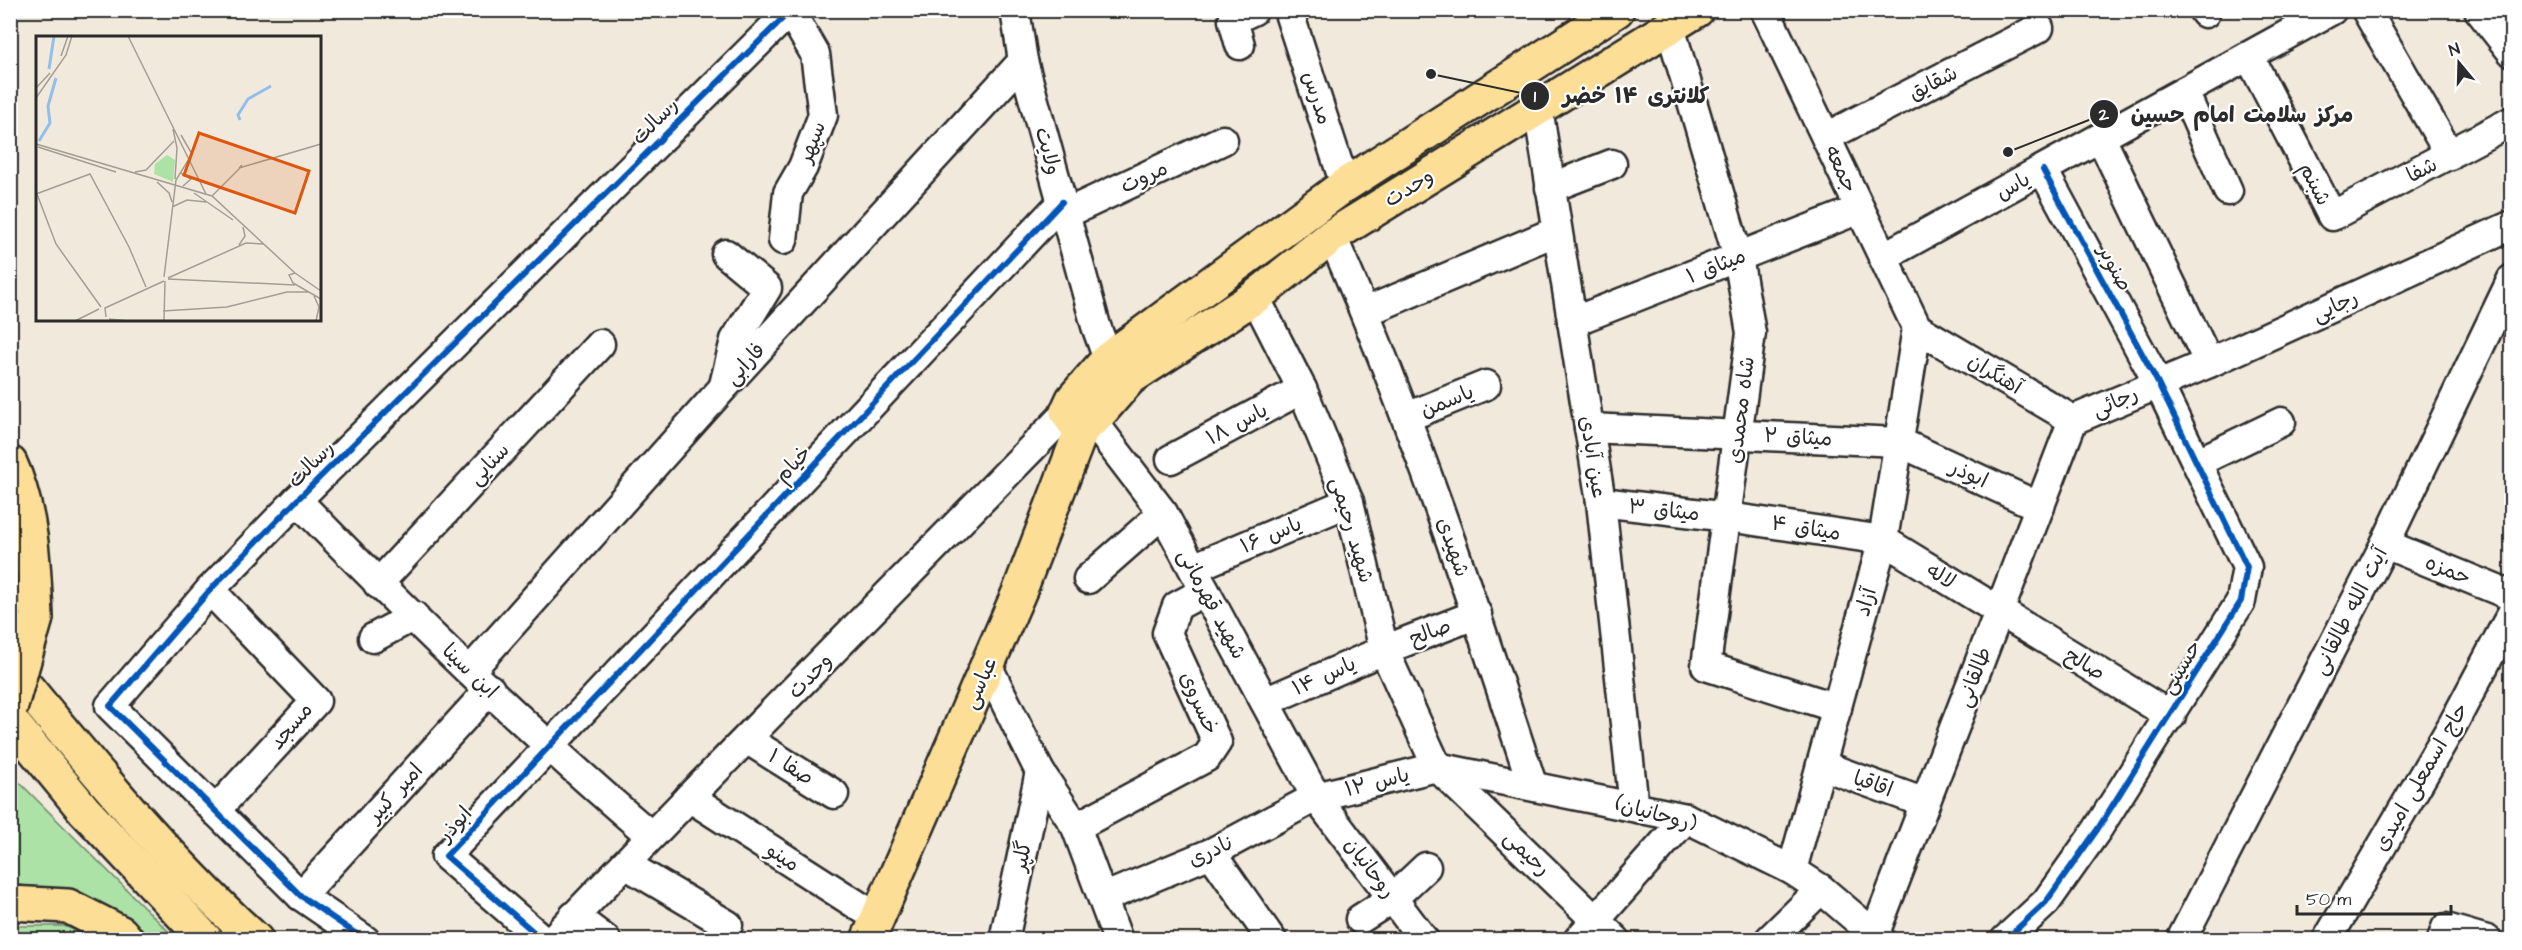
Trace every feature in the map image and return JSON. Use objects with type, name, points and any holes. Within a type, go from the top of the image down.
[{"type":"main road","name":"وحدت","points":[[1119,363],[1345,185],[1615,11]]},
{"type":"main road","name":"وحدت","points":[[1119,363],[1255,297],[1332,236],[1683,19]]},
{"type":"main road","points":[[1081,418],[1120,393],[1119,363]]},
{"type":"main road","name":"عباسی","points":[[872,928],[1020,590],[1081,418]]},
{"type":"main road","points":[[10,463],[19,483],[34,556],[36,618],[10,709]]},
{"type":"main road","points":[[10,667],[110,789],[220,907],[256,939]]},
{"type":"main road","points":[[10,720],[84,810],[206,939]]},
{"type":"main road","points":[[10,903],[68,906],[121,933],[127,939]]},
{"type":"street","name":"ولایت","points":[[1015,10],[1023,61],[1096,326],[1119,363]]},
{"type":"street","points":[[1240,45],[1233,20],[1254,10]]},
{"type":"street","name":"مدرس","points":[[1288,10],[1345,185]]},
{"type":"street","name":"جمعه","points":[[1765,10],[1917,328]]},
{"type":"street","name":"یاس","points":[[1883,257],[2332,10]]},
{"type":"street","points":[[2366,10],[2451,155]]},
{"type":"street","points":[[2479,10],[2511,52]]},
{"type":"street","name":"سپهر","points":[[783,240],[788,193],[803,167],[824,115],[815,54],[790,11]]},
{"type":"street","name":"رسالت","points":[[365,939],[301,896],[110,706],[210,590],[297,500],[790,11]]},
{"type":"street","name":"شاه محمدی","points":[[1683,19],[1738,257],[1751,333],[1728,517],[1706,666],[1837,708]]},
{"type":"street","name":"شقایق","points":[[1826,137],[2039,28]]},
{"type":"street","name":"شبنم","points":[[2249,56],[2332,216]]},
{"type":"street","name":"فارابی","points":[[480,680],[723,388],[1023,61]]},
{"type":"street","points":[[2184,92],[2228,191]]},
{"type":"street","name":"عین آبادی","points":[[1538,108],[1601,502],[1634,807]]},
{"type":"street","name":"شفا","points":[[2332,216],[2451,155],[2511,121]]},
{"type":"street","points":[[2101,138],[2209,363]]},
{"type":"street","name":"مروت","points":[[1063,208],[1223,140]]},
{"type":"street","points":[[1550,188],[1612,164]]},
{"type":"street","name":"صنوبر","points":[[2043,170],[2158,383]]},
{"type":"street","name":"خیام","points":[[549,749],[1063,208]]},
{"type":"street","name":"میثاق ۱","points":[[1572,322],[1860,208]]},
{"type":"street","name":"رجایی","points":[[2158,383],[2209,363],[2511,225]]},
{"type":"street","points":[[1365,312],[1557,231]]},
{"type":"street","name":"شهیدی","points":[[1332,236],[1407,417],[1477,614],[1532,784]]},
{"type":"street","points":[[723,388],[735,340],[767,288],[726,254]]},
{"type":"street","name":"آیت الله طالقانی","points":[[2181,939],[2385,544],[2511,279]]},
{"type":"street","name":"شهید رحیمی","points":[[1255,297],[1302,388],[1349,502],[1384,650],[1437,767]]},
{"type":"street","name":"آهنگران","points":[[1917,328],[2073,420]]},
{"type":"street","name":"آزاد","points":[[1792,870],[1884,540],[1917,328]]},
{"type":"street","name":"سنایی","points":[[378,584],[600,344]]},
{"type":"street","name":"رجائی","points":[[2073,420],[2158,383]]},
{"type":"street","name":"حسینی","points":[[2005,939],[2046,902],[2171,716],[2241,601],[2247,567],[2158,383]]},
{"type":"street","name":"یاسمن","points":[[1407,417],[1486,385]]},
{"type":"street","name":"یاس ۱۸","points":[[1171,459],[1302,388]]},
{"type":"street","name":"شهید قهرمانی","points":[[1081,418],[1162,513],[1316,797]]},
{"type":"street","name":"وحدت","points":[[552,939],[650,835],[1081,418]]},
{"type":"street","name":"طالقانی","points":[[1878,936],[1925,803],[2073,420]]},
{"type":"street","points":[[2198,462],[2281,422]]},
{"type":"street","name":"میثاق ۲","points":[[1589,428],[1899,442]]},
{"type":"street","name":"ابوذر","points":[[1899,442],[2040,507]]},
{"type":"street","name":"ابن سینا","points":[[297,500],[378,584],[414,616],[549,749],[650,835]]},
{"type":"street","name":"یاس ۱۶","points":[[1199,580],[1349,502]]},
{"type":"street","name":"میثاق ۳","points":[[1601,502],[1728,517]]},
{"type":"street","points":[[1089,579],[1162,513]]},
{"type":"street","name":"میثاق ۴","points":[[1728,517],[1884,540]]},
{"type":"street","name":"لاله","points":[[1884,540],[1999,612]]},
{"type":"street","name":"حمزه","points":[[2385,544],[2511,596]]},
{"type":"street","name":"خسروی","points":[[1076,827],[1207,758],[1217,742],[1167,633],[1177,606],[1199,580]]},
{"type":"street","name":"مسجد","points":[[210,590],[316,701],[215,812]]},
{"type":"street","name":"صالح","points":[[1999,612],[2171,716]]},
{"type":"street","name":"حاج اسمعلی امیدی","points":[[2327,939],[2453,724],[2511,613]]},
{"type":"street","name":"صالح","points":[[1384,650],[1477,614]]},
{"type":"street","points":[[373,638],[414,616]]},
{"type":"street","name":"یاس ۱۴","points":[[1265,702],[1384,650]]},
{"type":"street","points":[[987,666],[1040,772],[1076,827],[1118,939]]},
{"type":"street","name":"امیر کبیر","points":[[301,896],[480,680]]},
{"type":"street","name":"صفا ۱","points":[[748,740],[834,794]]},
{"type":"street","name":"ابوذر","points":[[543,939],[446,856],[549,749]]},
{"type":"street","name":"اقاقیا","points":[[1821,765],[1925,803]]},
{"type":"street","name":"(روحانیان)","points":[[1437,767],[1532,784],[1686,818],[1792,870],[1821,889],[1878,936]]},
{"type":"street","name":"یاس ۱۲","points":[[1316,797],[1437,767]]},
{"type":"street","name":"رحیمی","points":[[1437,767],[1587,929],[1616,939]]},
{"type":"street","name":"گلپر","points":[[1004,939],[1040,772]]},
{"type":"street","name":"مینو","points":[[689,797],[872,928]]},
{"type":"street","name":"نادری","points":[[1103,898],[1211,853],[1316,797]]},
{"type":"street","name":"روحانیان","points":[[1316,797],[1424,939]]},
{"type":"street","points":[[1587,929],[1686,818]]},
{"type":"street","points":[[1211,853],[1272,939]]},
{"type":"street","points":[[625,864],[728,925]]},
{"type":"street","points":[[1360,919],[1393,898],[1426,867]]},
{"type":"street","points":[[1769,939],[1821,889]]},
{"type":"street","points":[[574,916],[606,939]]},
{"type":"street","points":[[2442,939],[2446,928],[2487,939]]},
{"type":"green space","points":[[10,773],[176,939],[149,939],[116,914],[81,896],[45,887],[11,886]]},
{"type":"green space","points":[[64,926],[97,939],[11,939],[11,928]]},
{"type":"cycle path","points":[[365,940],[301,896],[110,706],[210,590],[297,500],[791,10]]},
{"type":"cycle path","points":[[2005,940],[2046,902],[2097,830],[2241,601],[2247,567],[2158,383],[2043,170]]},
{"type":"cycle path","points":[[543,940],[446,856],[1062,202]]},
{"type":"place","name":"کلانتری ۱۴ خضر","points":[[1431,74]]},
{"type":"place","name":"مرکز سلامت امام حسین","points":[[2008,152]]}]
